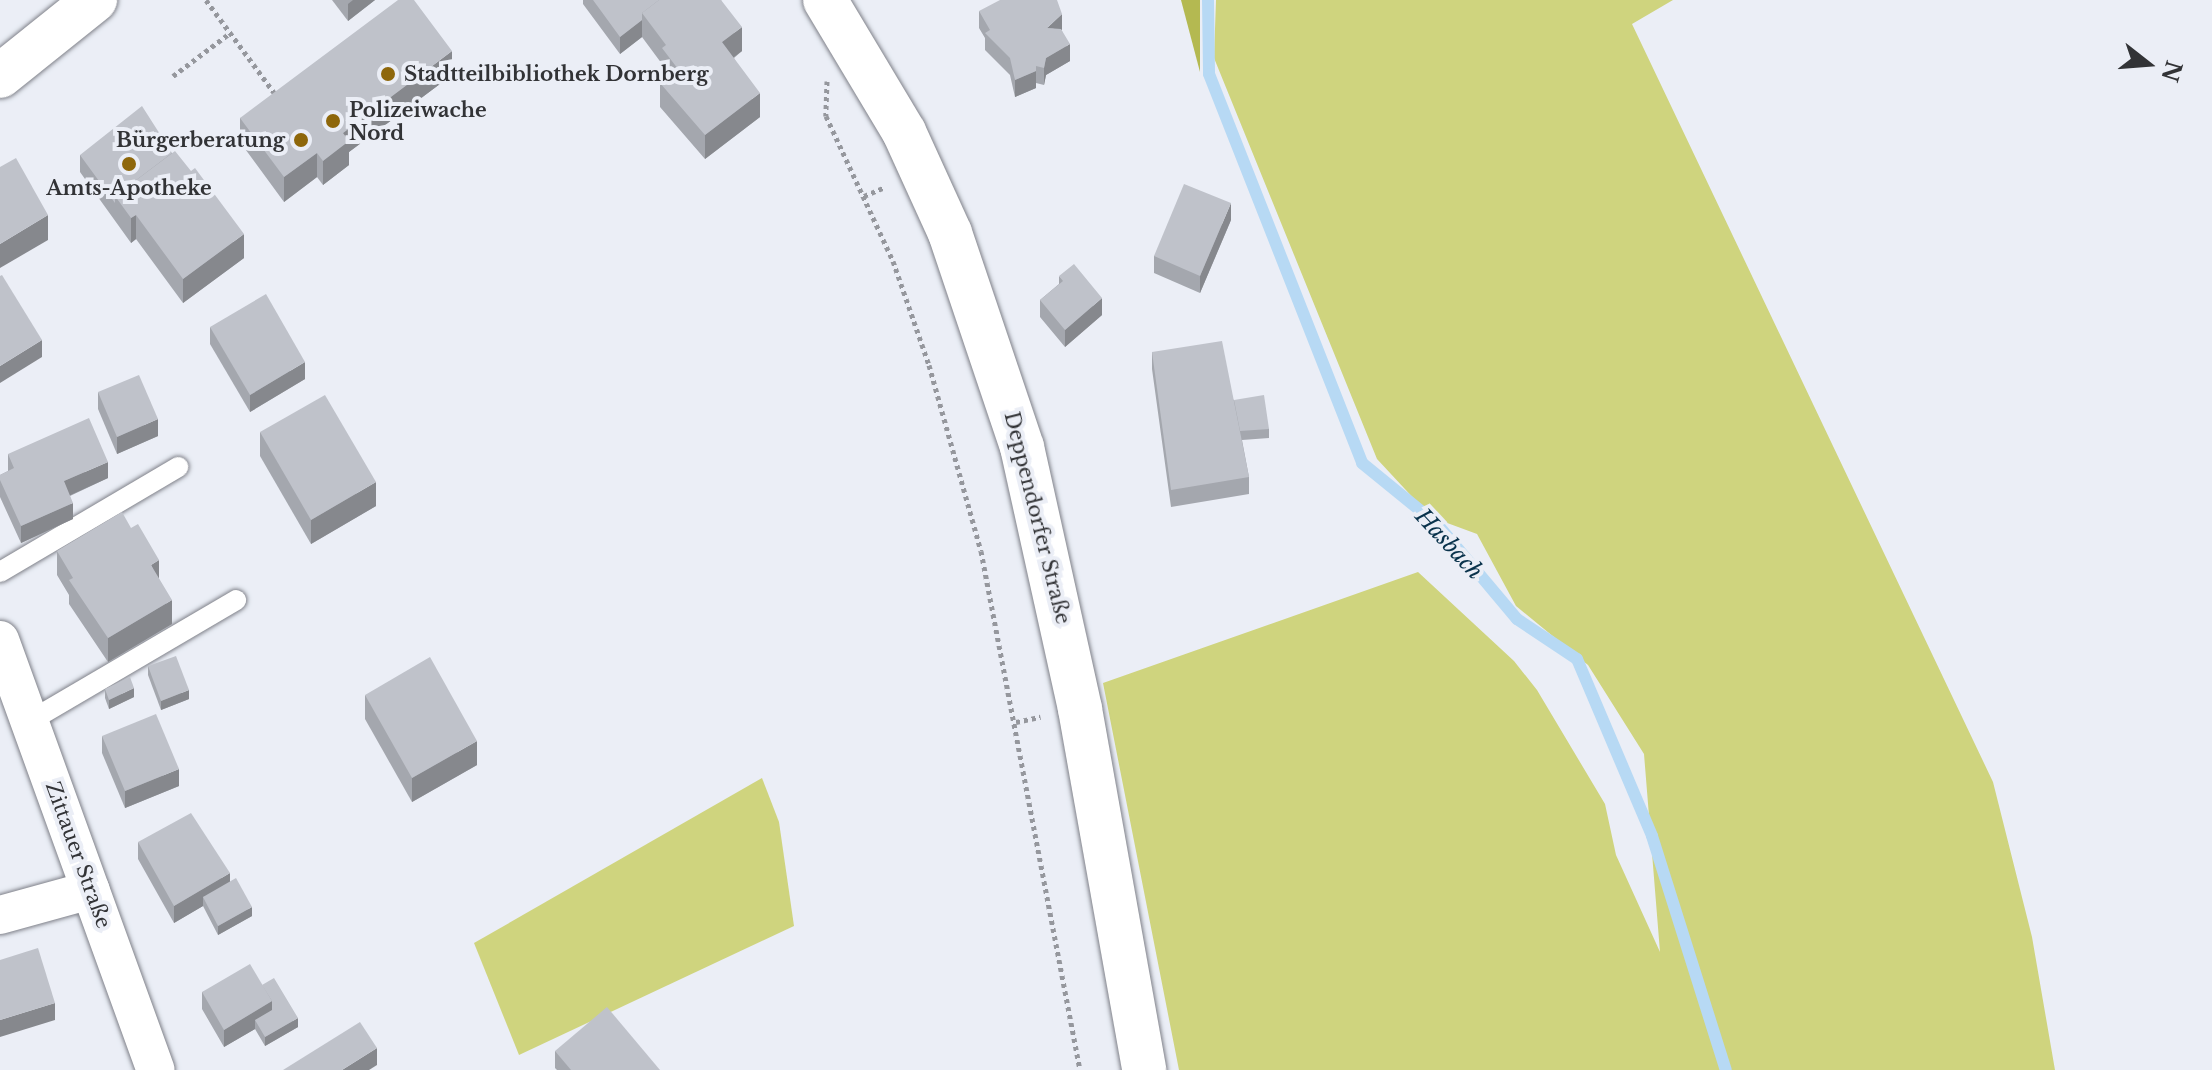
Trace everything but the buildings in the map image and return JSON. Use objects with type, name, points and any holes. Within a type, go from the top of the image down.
[{"type":"street","points":[[0,76],[95,0]]},
{"type":"street","name":"Deppendorfer Straße","points":[[834,14],[904,132],[950,233],[1022,447],[1080,709],[1144,1070]]},
{"type":"street","name":"Zittauer Straße","points":[[0,640],[156,1070]]},
{"type":"street","points":[[0,915],[91,890]]},
{"type":"lane","points":[[0,572],[178,467]]},
{"type":"lane","points":[[30,721],[236,600]]},
{"type":"path","points":[[210,1],[285,109]]},
{"type":"path","points":[[834,14],[824,87],[826,116],[893,261],[929,365],[981,551],[1080,1070]]},
{"type":"path","points":[[173,76],[230,33]]},
{"type":"green space","points":[[1181,0],[1200,0],[1200,72]]},
{"type":"green space","points":[[1216,0],[1673,0],[1632,24],[1993,782],[2032,937],[2055,1070],[1179,1070],[1103,683],[1418,572],[1514,661],[1537,690],[1605,804],[1616,855],[1660,952],[1644,754],[1588,665],[1516,606],[1477,534],[1431,517],[1377,459],[1214,58]]},
{"type":"green space","points":[[762,778],[779,822],[794,926],[519,1055],[474,943]]},
{"type":"waterway","name":"Hasbach","points":[[1208,0],[1209,74],[1362,463],[1438,525],[1517,619],[1577,659],[1652,836],[1726,1070]]},
{"type":"place","name":"Stadtteilbibliothek Dornberg","points":[[388,74]]},
{"type":"place","name":"Polizeiwache Nord","points":[[333,121]]},
{"type":"place","name":"Bürgerberatung","points":[[301,140]]},
{"type":"place","name":"Amts-Apotheke","points":[[129,164]]}]
